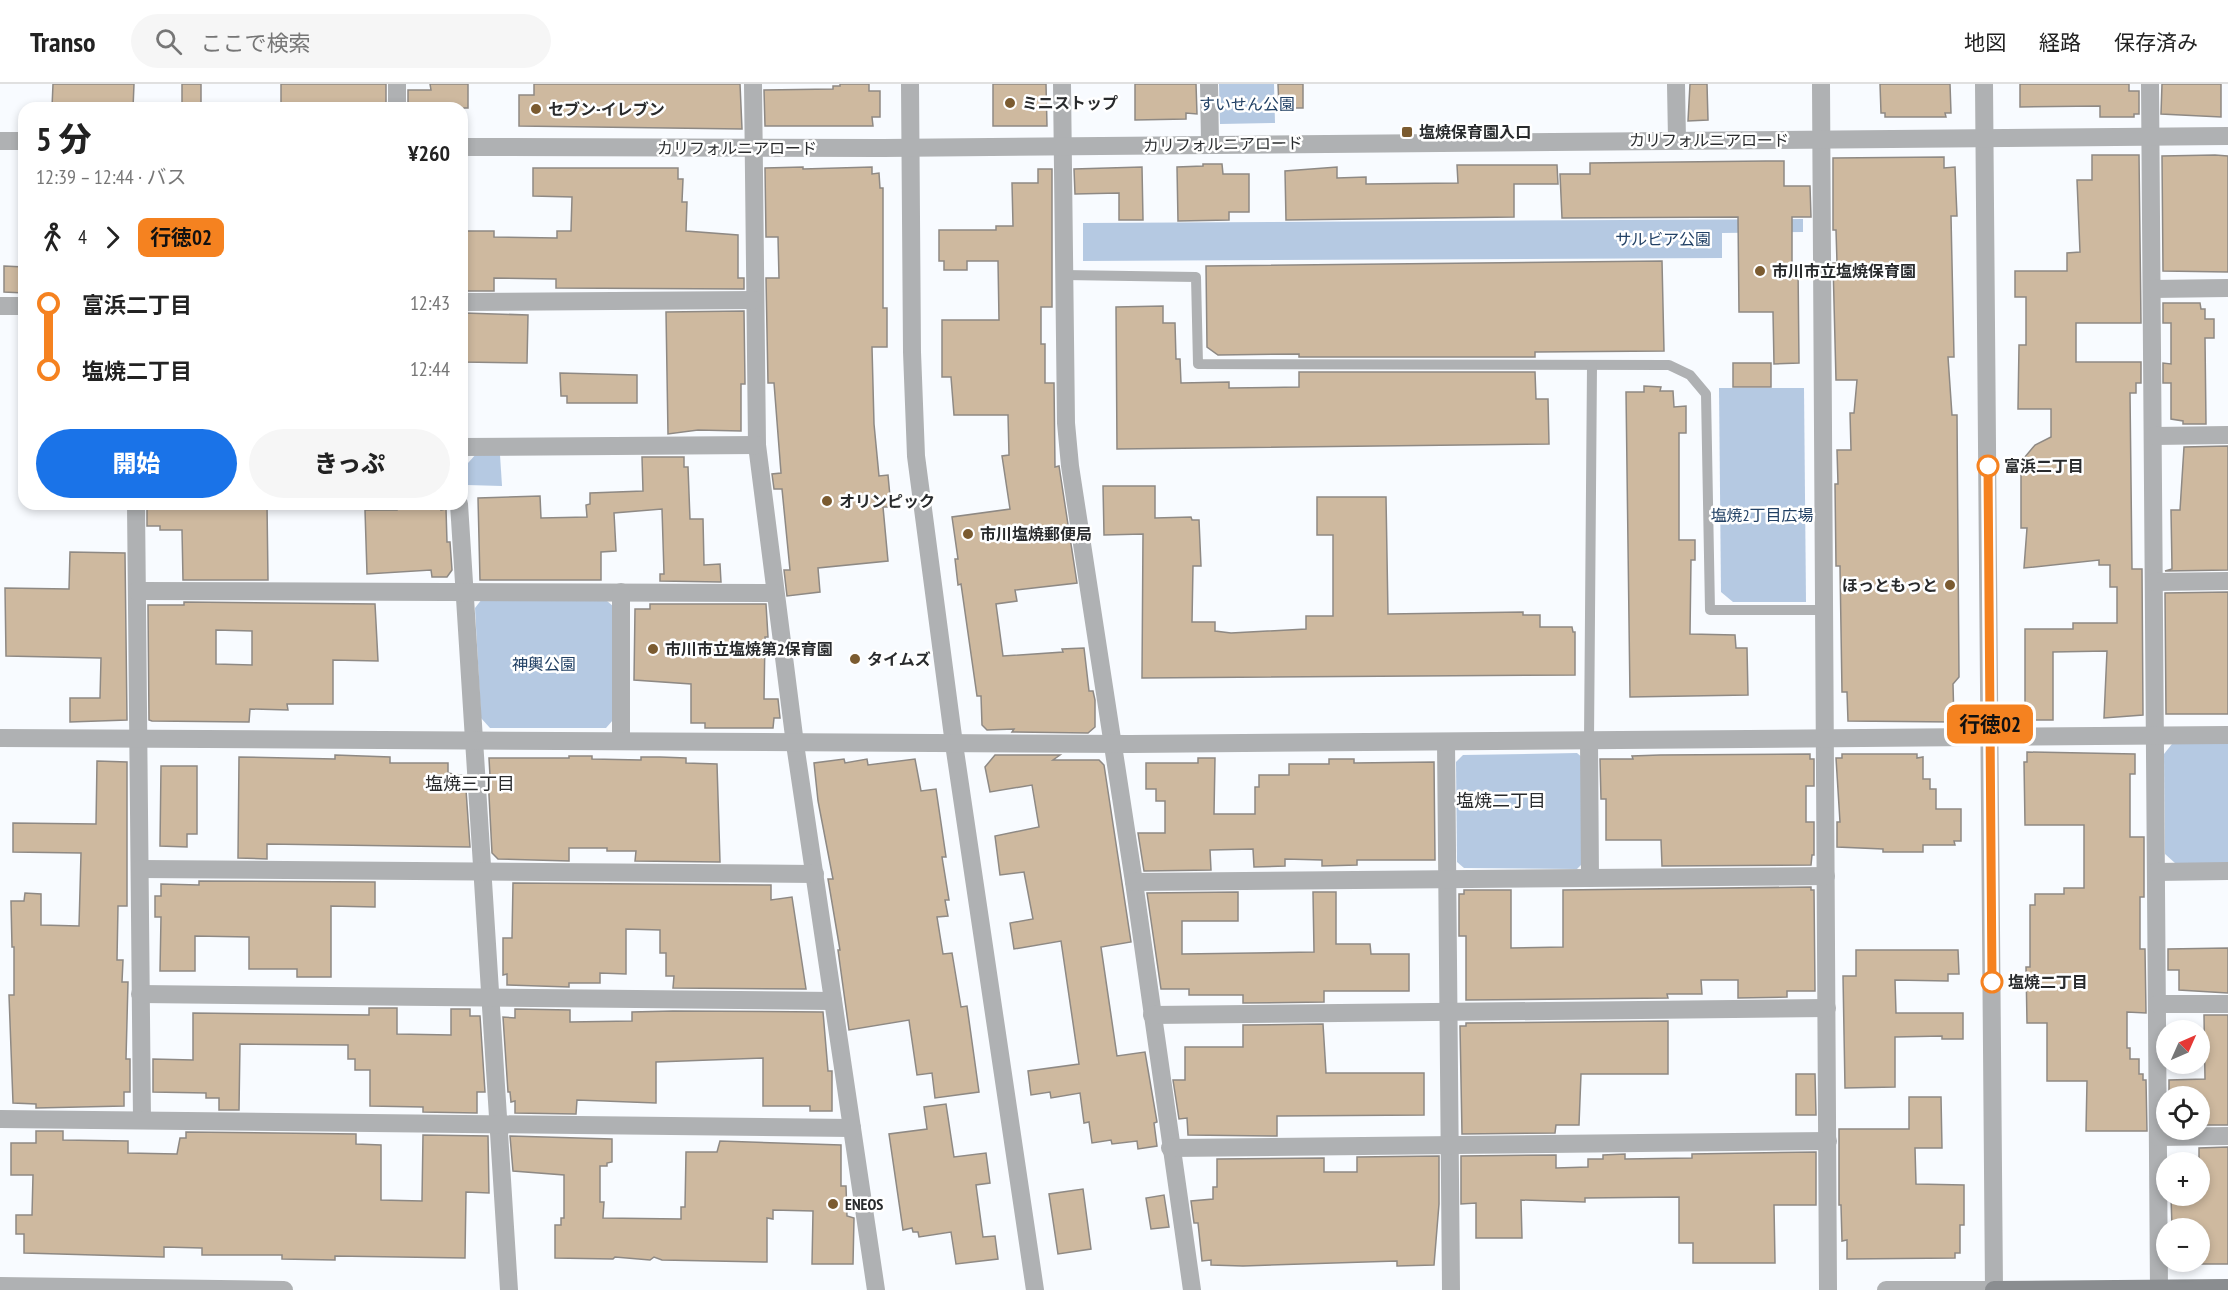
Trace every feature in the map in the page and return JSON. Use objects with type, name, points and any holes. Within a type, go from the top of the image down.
[{"type":"main road","points":[[1994,1290],[2228,1288]]},
{"type":"street","points":[[397,84],[397,102]]},
{"type":"street","points":[[753,84],[753,300],[757,445],[795,744],[876,1290]]},
{"type":"street","points":[[910,84],[912,352],[916,456],[954,744],[1035,1290]]},
{"type":"street","points":[[1062,84],[1066,423],[1069,455],[1134,882],[1192,1290]]},
{"type":"street","points":[[1209,84],[1210,143]]},
{"type":"street","points":[[1676,84],[1677,140]]},
{"type":"street","points":[[1821,84],[1828,1290]]},
{"type":"street","points":[[1887,1290],[1994,1290],[1984,84]]},
{"type":"street","points":[[2150,84],[2158,1086]]},
{"type":"street","name":"カリフォルニアロード","points":[[468,147],[910,148],[1210,143],[2228,136]]},
{"type":"street","points":[[0,141],[18,141]]},
{"type":"street","points":[[2152,289],[2228,288]]},
{"type":"street","points":[[468,302],[753,300]]},
{"type":"street","points":[[0,306],[18,306]]},
{"type":"street","points":[[2154,436],[2228,435]]},
{"type":"street","points":[[468,447],[757,445]]},
{"type":"street","points":[[136,510],[142,1120]]},
{"type":"street","points":[[459,510],[509,1290]]},
{"type":"street","points":[[2155,582],[2228,581]]},
{"type":"street","points":[[138,591],[774,593]]},
{"type":"street","points":[[621,592],[621,741]]},
{"type":"street","points":[[0,738],[1112,744],[2228,735]]},
{"type":"street","points":[[1589,740],[1590,878]]},
{"type":"street","points":[[1446,742],[1451,1290]]},
{"type":"street","points":[[140,869],[815,874]]},
{"type":"street","points":[[2156,872],[2228,871]]},
{"type":"street","points":[[1134,882],[1826,876]]},
{"type":"street","points":[[140,994],[833,1001]]},
{"type":"street","points":[[2157,1004],[2228,1004]]},
{"type":"street","points":[[1152,1015],[1827,1008]]},
{"type":"street","points":[[0,1119],[852,1128]]},
{"type":"street","points":[[2210,1136],[2228,1136]]},
{"type":"street","points":[[2158,1140],[2159,1289]]},
{"type":"street","points":[[1170,1148],[1828,1141]]},
{"type":"street","points":[[0,1286],[284,1290]]},
{"type":"lane","points":[[1064,275],[1196,277],[1198,364],[1669,365],[1690,375],[1706,394],[1710,610],[1825,609]]},
{"type":"lane","points":[[1589,740],[1592,365]]},
{"type":"green space","name":"すいせん公園","points":[[1219,84],[1274,84],[1275,123],[1220,124]]},
{"type":"green space","name":"サルビア公園","points":[[1803,219],[1803,232],[1722,233],[1722,258],[1083,261],[1083,223]]},
{"type":"green space","name":"塩焼2丁目広場","points":[[1719,388],[1804,388],[1806,602],[1733,602],[1721,592]]},
{"type":"green space","points":[[477,453],[500,455],[502,486],[468,485],[468,463]]},
{"type":"green space","name":"神輿公園","points":[[482,599],[607,601],[614,607],[613,720],[606,728],[490,728],[481,718],[475,608]]},
{"type":"green space","points":[[2228,743],[2228,863],[2175,863],[2165,854],[2164,754],[2172,744]]},
{"type":"green space","points":[[1577,753],[1584,759],[1584,862],[1577,869],[1464,868],[1457,862],[1456,762],[1463,755]]},
{"type":"building","points":[[53,84],[134,84],[133,102],[52,102]]},
{"type":"building","points":[[182,84],[201,84],[201,102],[182,102]]},
{"type":"building","points":[[281,84],[386,84],[386,102],[281,102]]},
{"type":"building","points":[[430,84],[468,84],[468,102],[408,102],[408,90],[431,90]]},
{"type":"building","points":[[534,84],[740,84],[742,129],[519,126],[519,95],[534,95]]},
{"type":"building","points":[[840,84],[869,84],[869,91],[880,91],[880,117],[872,117],[873,126],[765,126],[764,90],[833,89],[833,86],[840,86]]},
{"type":"building","points":[[993,84],[1046,84],[1047,126],[993,126]]},
{"type":"building","points":[[1135,84],[1196,84],[1197,114],[1186,113],[1186,119],[1135,120]]},
{"type":"building","points":[[1278,84],[1303,84],[1303,108],[1279,108]]},
{"type":"building","points":[[1690,84],[1707,84],[1708,120],[1688,121]]},
{"type":"building","points":[[1880,84],[1950,84],[1951,113],[1945,113],[1946,117],[1885,117],[1885,113],[1881,113]]},
{"type":"building","points":[[2020,84],[2129,84],[2129,91],[2139,91],[2139,114],[2134,114],[2134,117],[2100,117],[2100,106],[2020,107]]},
{"type":"building","points":[[2162,84],[2221,84],[2221,117],[2161,114]]},
{"type":"building","points":[[2092,155],[2139,155],[2141,323],[2076,323],[2076,362],[2141,362],[2141,383],[2136,383],[2136,393],[2130,393],[2132,569],[2142,569],[2143,715],[2104,718],[2107,651],[2053,652],[2053,720],[2025,720],[2025,629],[2073,629],[2073,623],[2117,623],[2117,587],[2110,587],[2110,565],[2099,565],[2099,560],[2024,568],[2027,528],[2021,528],[2021,468],[2015,469],[2035,445],[2051,437],[2051,409],[2018,409],[2019,345],[2026,345],[2026,297],[2015,297],[2015,271],[2067,271],[2067,253],[2080,252],[2077,180],[2092,180]]},
{"type":"building","points":[[2162,156],[2228,156],[2228,272],[2163,271]]},
{"type":"building","points":[[1944,157],[1944,168],[1955,167],[1957,216],[1951,216],[1954,357],[1948,357],[1952,415],[1957,415],[1959,677],[1953,684],[1954,722],[1848,721],[1847,692],[1842,692],[1840,566],[1836,566],[1835,484],[1838,484],[1837,450],[1851,450],[1850,413],[1854,413],[1857,380],[1836,380],[1833,263],[1837,263],[1836,230],[1833,230],[1833,158]]},
{"type":"building","points":[[1784,161],[1784,186],[1810,186],[1811,217],[1792,217],[1792,266],[1798,266],[1799,363],[1774,364],[1773,312],[1739,312],[1738,217],[1562,218],[1560,174],[1590,174],[1590,163]]},
{"type":"building","points":[[1203,164],[1222,164],[1223,174],[1249,174],[1249,212],[1229,212],[1229,220],[1178,221],[1177,167],[1203,166]]},
{"type":"building","points":[[1457,165],[1557,165],[1558,184],[1514,184],[1514,217],[1286,220],[1285,171],[1337,167],[1337,178],[1366,177],[1366,184],[1458,183]]},
{"type":"building","points":[[803,167],[803,169],[872,167],[872,174],[879,173],[880,188],[883,188],[883,308],[887,308],[887,347],[872,347],[874,424],[879,476],[888,475],[891,507],[883,507],[888,561],[818,568],[820,592],[787,596],[784,570],[790,570],[782,489],[774,489],[772,474],[781,473],[774,383],[768,383],[766,278],[779,278],[778,237],[766,237],[765,168]]},
{"type":"building","points":[[1142,167],[1143,220],[1119,220],[1119,193],[1075,194],[1074,169]]},
{"type":"building","points":[[533,168],[678,168],[678,179],[683,179],[682,202],[687,202],[686,231],[738,235],[738,278],[744,278],[744,289],[556,288],[556,279],[494,278],[494,291],[468,291],[468,231],[494,231],[494,237],[557,238],[557,231],[571,231],[572,197],[533,196]]},
{"type":"building","points":[[1038,169],[1052,169],[1052,307],[1041,307],[1041,344],[1045,344],[1045,383],[1054,383],[1055,467],[1059,466],[1077,583],[1015,590],[1017,601],[996,604],[1003,656],[1063,652],[1062,649],[1084,648],[1089,691],[1093,691],[1095,700],[1095,727],[1088,733],[1012,732],[1014,729],[987,730],[982,725],[981,696],[977,696],[961,584],[958,585],[955,559],[958,559],[952,517],[1010,509],[1002,456],[1009,455],[1008,415],[954,415],[951,377],[942,377],[942,320],[999,320],[998,261],[967,261],[967,270],[944,270],[944,261],[939,261],[939,230],[996,230],[996,226],[1013,226],[1012,183],[1038,183]]},
{"type":"building","points":[[1662,261],[1664,351],[1535,352],[1535,357],[1299,357],[1299,354],[1218,355],[1207,347],[1206,266]]},
{"type":"building","points":[[4,266],[18,267],[18,293],[4,292]]},
{"type":"building","points":[[2163,303],[2200,303],[2201,309],[2205,309],[2205,319],[2214,319],[2214,338],[2205,338],[2206,424],[2183,424],[2183,421],[2171,419],[2171,383],[2163,383],[2163,363],[2171,364],[2171,323],[2163,323]]},
{"type":"building","points":[[1163,306],[1163,323],[1175,323],[1176,359],[1180,359],[1181,383],[1229,382],[1229,388],[1299,387],[1299,372],[1535,372],[1536,399],[1548,399],[1549,444],[1117,449],[1116,307]]},
{"type":"building","points":[[744,311],[745,384],[741,384],[741,431],[698,430],[668,434],[666,312]]},
{"type":"building","points":[[468,313],[528,315],[527,363],[468,362]]},
{"type":"building","points":[[1733,363],[1771,363],[1771,387],[1733,387]]},
{"type":"building","points":[[560,373],[637,375],[637,403],[567,403],[567,396],[561,396]]},
{"type":"building","points":[[1644,386],[1661,387],[1660,391],[1673,391],[1674,407],[1686,406],[1686,433],[1679,433],[1679,540],[1695,540],[1695,560],[1691,560],[1690,634],[1735,635],[1736,648],[1747,648],[1748,695],[1630,697],[1626,392],[1644,392]]},
{"type":"building","points":[[2228,446],[2228,570],[2165,571],[2172,569],[2171,510],[2180,510],[2184,447]]},
{"type":"building","points":[[642,457],[684,457],[684,467],[688,467],[690,519],[703,519],[704,565],[720,564],[721,582],[660,581],[660,574],[664,574],[662,509],[614,513],[616,551],[601,552],[601,580],[480,580],[478,498],[540,496],[541,518],[587,517],[586,505],[590,504],[590,493],[643,491]]},
{"type":"building","points":[[1103,486],[1155,486],[1155,518],[1191,517],[1192,520],[1199,520],[1201,566],[1193,566],[1192,622],[1215,622],[1215,631],[1231,633],[1306,629],[1306,616],[1333,616],[1333,535],[1317,535],[1317,497],[1386,497],[1388,614],[1523,612],[1523,615],[1540,615],[1540,627],[1572,627],[1575,632],[1575,675],[1142,678],[1143,534],[1104,535]]},
{"type":"building","points":[[147,510],[267,510],[268,580],[183,580],[182,530],[160,530],[160,526],[147,526]]},
{"type":"building","points":[[365,510],[446,510],[447,542],[450,542],[452,570],[447,577],[432,577],[431,570],[367,574]]},
{"type":"building","points":[[70,552],[125,553],[127,720],[70,722],[70,698],[100,698],[101,658],[6,656],[5,588],[69,589]]},
{"type":"building","points":[[2228,592],[2228,714],[2166,714],[2165,593]]},
{"type":"building","points":[[184,602],[375,604],[378,661],[333,660],[333,704],[287,704],[288,710],[250,709],[249,722],[152,721],[149,720],[148,605],[184,605]],"holes":[[[216,630],[252,631],[252,665],[216,664]]]},
{"type":"building","points":[[650,604],[766,604],[768,637],[765,637],[764,699],[778,699],[780,718],[774,718],[773,728],[705,728],[705,723],[691,723],[691,684],[634,680],[635,609],[650,609]]},
{"type":"building","points":[[2027,752],[2135,754],[2135,774],[2130,774],[2130,837],[2144,837],[2144,897],[2140,897],[2140,949],[2145,949],[2146,1013],[2127,1012],[2127,1048],[2130,1048],[2130,1059],[2139,1059],[2139,1074],[2143,1074],[2143,1080],[2146,1080],[2147,1131],[2086,1131],[2087,1081],[2047,1081],[2047,1023],[2027,1023],[2026,967],[2030,967],[2030,905],[2035,905],[2035,894],[2064,894],[2064,888],[2084,888],[2084,825],[2025,825],[2024,762],[2027,762]]},
{"type":"building","points":[[1810,754],[1810,759],[1814,759],[1814,786],[1806,786],[1806,822],[1814,822],[1814,855],[1812,855],[1811,865],[1662,866],[1661,840],[1606,840],[1606,799],[1601,799],[1600,759],[1633,759],[1632,756],[1660,755]]},
{"type":"building","points":[[1842,754],[1917,754],[1917,758],[1923,757],[1923,779],[1930,779],[1930,789],[1936,789],[1936,809],[1961,809],[1961,841],[1954,841],[1955,845],[1923,845],[1923,852],[1883,852],[1883,849],[1837,847],[1837,822],[1840,822],[1836,758],[1842,758]]},
{"type":"building","points":[[335,755],[390,757],[390,763],[448,763],[448,773],[465,776],[470,847],[267,844],[267,859],[238,858],[239,757],[335,759]]},
{"type":"building","points":[[995,755],[1060,755],[1053,760],[1099,760],[1104,765],[1131,942],[1101,947],[1117,1056],[1145,1052],[1157,1122],[1154,1123],[1157,1146],[1138,1149],[1137,1141],[1112,1144],[1111,1140],[1092,1143],[1089,1122],[1084,1123],[1080,1093],[1051,1098],[1050,1092],[1031,1095],[1028,1071],[1079,1064],[1061,941],[1014,949],[1010,923],[1033,919],[1024,872],[1000,875],[995,836],[1039,827],[1032,785],[990,792],[985,767]]},
{"type":"building","points":[[569,756],[641,760],[641,757],[686,758],[686,763],[717,764],[720,862],[635,861],[636,851],[607,851],[607,848],[569,848],[569,861],[498,859],[492,853],[489,758],[569,758]]},
{"type":"building","points":[[1198,758],[1215,758],[1214,814],[1255,814],[1255,787],[1259,787],[1259,775],[1289,775],[1289,764],[1329,764],[1329,759],[1354,759],[1354,763],[1434,762],[1435,860],[1357,860],[1357,865],[1322,866],[1322,860],[1285,859],[1285,866],[1254,867],[1253,849],[1210,850],[1211,870],[1144,871],[1138,833],[1165,833],[1165,801],[1156,801],[1156,789],[1146,789],[1146,763],[1198,763]]},
{"type":"building","points":[[844,759],[845,763],[867,759],[868,765],[915,759],[921,791],[936,789],[946,857],[942,857],[949,900],[945,900],[948,916],[937,917],[943,954],[952,953],[961,1007],[967,1006],[979,1092],[935,1098],[932,1073],[917,1075],[909,1020],[849,1030],[838,950],[840,950],[828,879],[833,879],[818,801],[814,763]]},
{"type":"building","points":[[97,761],[127,762],[127,906],[118,906],[117,960],[123,960],[122,982],[128,982],[126,1059],[130,1059],[130,1092],[124,1092],[124,1106],[36,1108],[36,1104],[13,1103],[9,995],[14,995],[11,901],[24,901],[25,893],[41,894],[41,925],[79,926],[81,853],[13,852],[13,823],[96,824]]},
{"type":"building","points":[[161,766],[197,766],[197,834],[187,834],[187,847],[160,846]]},
{"type":"building","points":[[199,881],[375,882],[375,907],[331,906],[331,977],[297,977],[297,969],[249,969],[249,937],[195,936],[195,971],[160,971],[161,917],[155,917],[155,896],[161,896],[161,884],[199,885]]},
{"type":"building","points":[[513,883],[771,885],[771,900],[792,897],[806,989],[673,988],[674,976],[666,976],[666,953],[660,953],[660,930],[626,929],[626,974],[600,973],[600,983],[569,983],[569,987],[507,985],[507,974],[503,975],[503,938],[512,938]]},
{"type":"building","points":[[1811,887],[1811,890],[1814,890],[1815,991],[1787,991],[1787,997],[1738,998],[1738,980],[1701,980],[1702,994],[1667,994],[1668,998],[1466,1000],[1466,936],[1459,936],[1459,894],[1464,894],[1464,890],[1511,890],[1511,948],[1563,947],[1563,890]]},
{"type":"building","points":[[1238,892],[1238,921],[1182,921],[1182,954],[1314,952],[1313,892],[1336,892],[1336,944],[1370,944],[1371,954],[1409,954],[1409,991],[1324,991],[1324,1002],[1243,1003],[1243,995],[1189,995],[1189,989],[1161,989],[1147,893]]},
{"type":"building","points":[[2228,948],[2228,993],[2179,990],[2179,970],[2168,970],[2168,949]]},
{"type":"building","points":[[1856,950],[1958,950],[1959,974],[1948,974],[1948,981],[1895,980],[1896,1013],[1963,1013],[1963,1039],[1942,1039],[1942,1036],[1895,1037],[1895,1087],[1845,1088],[1843,976],[1856,976]]},
{"type":"building","points":[[369,1008],[397,1008],[397,1034],[451,1035],[451,1009],[470,1009],[470,1016],[480,1016],[485,1092],[477,1092],[477,1113],[423,1112],[423,1107],[370,1106],[370,1070],[355,1070],[355,1059],[348,1059],[348,1045],[240,1044],[239,1110],[219,1110],[219,1098],[206,1098],[206,1093],[153,1092],[153,1059],[193,1060],[193,1013],[369,1015]]},
{"type":"building","points":[[515,1009],[570,1010],[570,1022],[632,1021],[632,1012],[823,1012],[828,1071],[832,1071],[832,1111],[810,1111],[810,1106],[763,1106],[763,1058],[656,1062],[656,1103],[577,1100],[576,1114],[515,1113],[515,1101],[511,1102],[510,1092],[508,1092],[503,1017],[515,1018]]},
{"type":"building","points":[[2204,1015],[2228,1015],[2228,1125],[2210,1125],[2210,1086],[2169,1086],[2169,1080],[2205,1079],[2205,1074],[2210,1074],[2210,1020],[2204,1020]]},
{"type":"building","points":[[1668,1021],[1668,1074],[1581,1074],[1579,1125],[1556,1125],[1555,1133],[1462,1134],[1460,1026],[1466,1026],[1466,1023]]},
{"type":"building","points":[[1323,1024],[1326,1073],[1424,1073],[1424,1115],[1277,1116],[1277,1136],[1188,1135],[1187,1118],[1179,1119],[1173,1080],[1185,1080],[1185,1047],[1243,1047],[1243,1025]]},
{"type":"building","points":[[1796,1074],[1815,1074],[1816,1115],[1796,1115]]},
{"type":"building","points":[[1909,1097],[1941,1097],[1942,1148],[1915,1148],[1916,1184],[1964,1185],[1964,1225],[1960,1225],[1960,1253],[1955,1253],[1955,1258],[1847,1259],[1847,1240],[1842,1241],[1841,1205],[1839,1205],[1839,1129],[1909,1129]]},
{"type":"building","points":[[946,1104],[954,1157],[986,1153],[990,1183],[976,1185],[983,1237],[995,1236],[998,1259],[956,1264],[951,1232],[919,1237],[918,1232],[913,1232],[912,1228],[903,1230],[889,1134],[927,1129],[924,1107]]},
{"type":"building","points":[[36,1131],[63,1131],[63,1140],[128,1141],[128,1153],[177,1154],[180,1138],[186,1138],[186,1132],[356,1134],[356,1144],[381,1145],[381,1200],[422,1201],[423,1135],[488,1136],[489,1193],[466,1192],[465,1258],[335,1256],[335,1260],[282,1259],[282,1255],[202,1255],[202,1248],[164,1247],[164,1257],[24,1253],[24,1234],[16,1234],[16,1215],[32,1215],[33,1175],[11,1175],[11,1143],[36,1143]]},
{"type":"building","points":[[510,1136],[612,1139],[612,1162],[607,1163],[607,1166],[600,1166],[600,1202],[604,1202],[603,1218],[681,1219],[681,1207],[685,1207],[686,1152],[717,1152],[720,1141],[841,1145],[841,1186],[846,1186],[847,1216],[854,1218],[853,1264],[812,1264],[813,1211],[773,1210],[773,1219],[767,1218],[767,1262],[662,1260],[654,1257],[650,1260],[615,1257],[613,1259],[555,1258],[555,1225],[561,1225],[561,1218],[564,1218],[564,1175],[513,1171]]},
{"type":"building","points":[[2228,1147],[2228,1264],[2210,1264],[2210,1218],[2172,1218],[2171,1206],[2210,1206],[2210,1152],[2199,1152],[2199,1148]]},
{"type":"building","points":[[1816,1152],[1816,1205],[1774,1205],[1775,1263],[1693,1263],[1693,1243],[1679,1243],[1679,1197],[1585,1198],[1585,1202],[1521,1200],[1522,1238],[1476,1238],[1476,1203],[1461,1204],[1461,1156],[1556,1155],[1556,1168],[1588,1167],[1588,1159],[1603,1159],[1603,1155],[1625,1154],[1625,1159],[1692,1158],[1692,1154]]},
{"type":"building","points":[[1439,1156],[1439,1204],[1434,1265],[1397,1266],[1397,1261],[1243,1266],[1211,1265],[1211,1260],[1202,1261],[1198,1223],[1194,1223],[1191,1201],[1213,1199],[1213,1187],[1217,1187],[1217,1159],[1324,1158],[1324,1172],[1357,1172],[1357,1157]]},
{"type":"building","points":[[1083,1189],[1091,1249],[1058,1254],[1049,1194]]},
{"type":"building","points":[[1164,1195],[1169,1227],[1151,1229],[1146,1198]]},
{"type":"bus line","name":"行徳02","points":[[1988,466],[1992,982]]},
{"type":"place","name":"ミニストップ","points":[[1010,103]]},
{"type":"place","name":"セブン-イレブン","points":[[536,109]]},
{"type":"place","name":"塩焼保育園入口","points":[[1407,132]]},
{"type":"place","name":"市川市立塩焼保育園","points":[[1760,271]]},
{"type":"place","name":"富浜二丁目","points":[[1988,466]]},
{"type":"place","name":"オリンピック","points":[[827,501]]},
{"type":"place","name":"市川塩焼郵便局","points":[[968,534]]},
{"type":"place","name":"ほっともっと","points":[[1950,585]]},
{"type":"place","name":"市川市立塩焼第2保育園","points":[[653,649]]},
{"type":"place","name":"タイムズ","points":[[855,659]]},
{"type":"place","name":"塩焼二丁目","points":[[1992,982]]},
{"type":"place","name":"ENEOS","points":[[833,1204]]},
{"type":"district","name":"塩焼三丁目","points":[[470,783]]},
{"type":"district","name":"塩焼二丁目","points":[[1501,800]]}]
